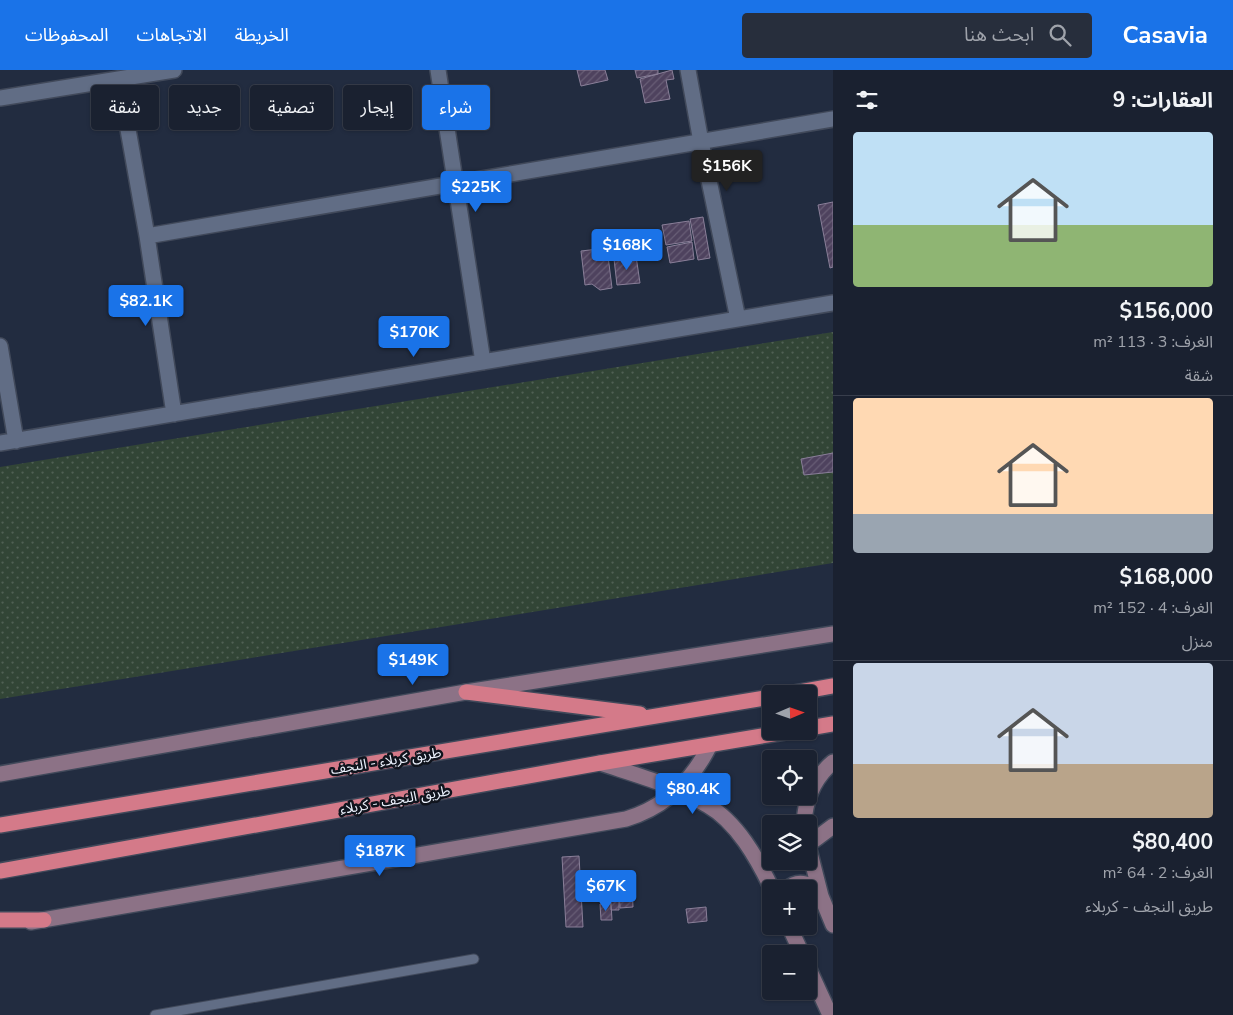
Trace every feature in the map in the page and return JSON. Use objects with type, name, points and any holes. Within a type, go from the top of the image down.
[{"type":"highway","points":[[818,689],[833,686]]},
{"type":"highway","points":[[466,692],[656,716]]},
{"type":"highway","name":"طريق کربلاء - النجف","points":[[0,825],[762,698]]},
{"type":"highway","points":[[818,726],[833,724]]},
{"type":"highway","name":"طريق النجف - کربلاء","points":[[0,871],[600,763],[762,736]]},
{"type":"highway","points":[[0,920],[44,920]]},
{"type":"main road","points":[[0,774],[466,692],[833,634]]},
{"type":"main road","points":[[0,927],[626,819],[646,813],[678,790],[702,761],[710,745]]},
{"type":"main road","points":[[805,815],[807,800],[816,780],[833,762]]},
{"type":"main road","points":[[600,763],[678,790],[709,806],[748,846],[767,880]]},
{"type":"main road","points":[[817,838],[833,826]]},
{"type":"main road","points":[[814,870],[821,896],[833,925]]},
{"type":"main road","points":[[817,890],[821,896]]},
{"type":"main road","points":[[817,987],[830,1015]]},
{"type":"street","points":[[0,98],[174,70]]},
{"type":"street","points":[[438,70],[457,183],[483,362]]},
{"type":"street","points":[[688,70],[738,319]]},
{"type":"street","points":[[119,79],[147,236],[174,414]]},
{"type":"street","points":[[147,236],[833,119]]},
{"type":"street","points":[[0,443],[833,303]]},
{"type":"street","points":[[0,346],[16,441]]},
{"type":"lane","points":[[155,1015],[474,959]]},
{"type":"green space","points":[[833,332],[833,563],[0,699],[0,467]]},
{"type":"building","points":[[577,70],[605,70],[608,80],[581,86]]},
{"type":"building","points":[[635,70],[658,70],[658,74],[637,78]]},
{"type":"building","points":[[672,70],[674,79],[666,80],[670,99],[645,103],[640,79]]},
{"type":"building","points":[[833,202],[833,267],[830,268],[818,205]]},
{"type":"building","points":[[703,217],[710,258],[698,260],[690,219]]},
{"type":"building","points":[[689,221],[692,241],[666,245],[662,225]]},
{"type":"building","points":[[692,242],[694,259],[670,263],[667,247]]},
{"type":"building","points":[[607,248],[612,288],[600,290],[592,284],[585,285],[581,251]]},
{"type":"building","points":[[636,256],[640,283],[617,285],[614,259]]},
{"type":"building","points":[[833,453],[833,472],[804,475],[801,459]]},
{"type":"building","points":[[579,856],[583,927],[566,927],[562,857]]},
{"type":"building","points":[[619,885],[632,885],[633,907],[620,908]]},
{"type":"building","points":[[610,891],[619,891],[619,910],[611,910]]},
{"type":"building","points":[[611,903],[612,920],[601,920],[600,904]]},
{"type":"building","points":[[706,907],[707,921],[688,923],[686,909]]}]
